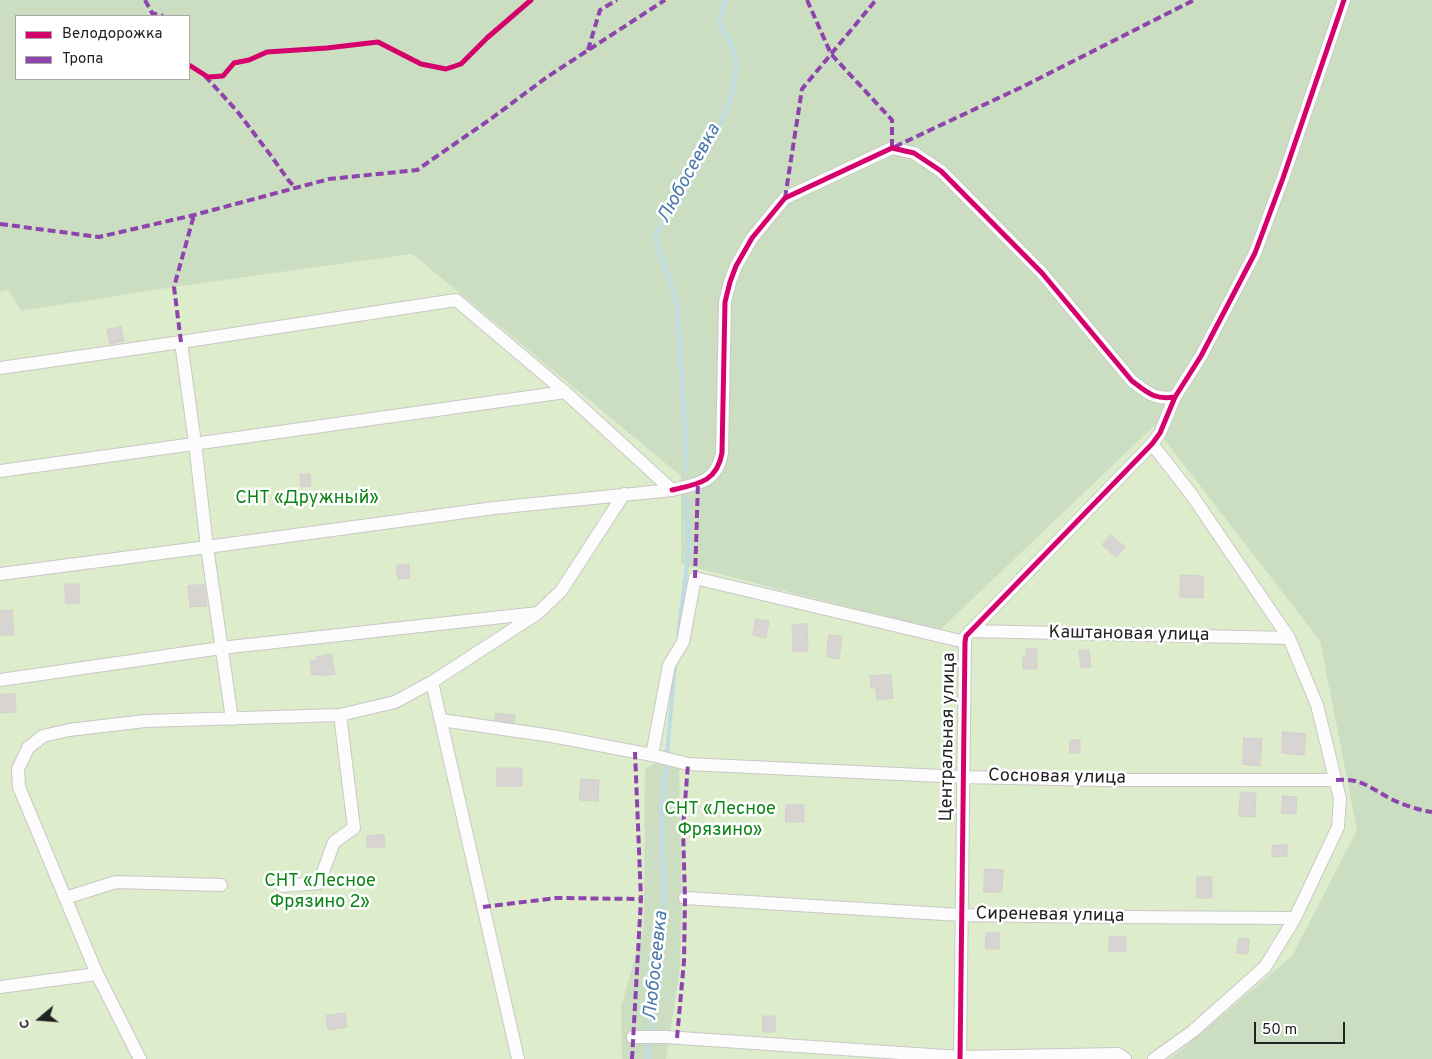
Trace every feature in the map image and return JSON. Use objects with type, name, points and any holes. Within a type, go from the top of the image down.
[{"type":"street","name":"Центральная улица","points":[[960,1058],[962,777],[967,637],[1152,444],[1160,433],[1175,397],[1201,356],[1255,253],[1283,178],[1344,0]]},
{"type":"street","points":[[0,574],[494,508],[672,490],[698,483],[713,475],[720,466],[722,453],[725,302],[736,266],[752,238],[785,198],[892,148],[914,153],[941,171],[1042,273],[1132,381],[1150,395],[1164,399],[1175,397]]},
{"type":"street","points":[[0,368],[456,300],[565,392],[672,490]]},
{"type":"street","points":[[181,342],[207,547],[232,719]]},
{"type":"street","points":[[0,471],[565,392]]},
{"type":"street","points":[[1152,444],[1190,494],[1289,638],[1316,705],[1340,799],[1338,827],[1295,918],[1265,967],[1193,1031],[1154,1059]]},
{"type":"street","points":[[140,1059],[97,974],[19,787],[18,769],[28,748],[43,736],[69,730],[145,721],[340,715],[395,702],[432,682],[538,613],[561,590],[624,494]]},
{"type":"street","name":"Каштановая улица","points":[[652,755],[669,665],[683,642],[695,578],[967,637],[1289,638]]},
{"type":"street","points":[[0,680],[221,648],[538,613]]},
{"type":"street","points":[[432,682],[518,1059]]},
{"type":"street","points":[[282,886],[320,883],[334,842],[354,828],[340,715]]},
{"type":"street","name":"Сосновая улица","points":[[441,720],[552,736],[652,755],[688,764],[962,777],[1104,780],[1336,780]]},
{"type":"street","points":[[65,898],[116,882],[221,885]]},
{"type":"street","name":"Сиреневая улица","points":[[685,898],[960,915],[1295,918]]},
{"type":"street","points":[[0,987],[97,974]]},
{"type":"street","points":[[633,1037],[666,1037],[960,1058],[1118,1054],[1125,1059]]},
{"type":"green space","points":[[0,0],[1432,0],[1432,1059],[1170,1059],[1292,956],[1357,830],[1320,641],[1154,426],[939,631],[681,564],[681,476],[412,254],[174,287],[21,311],[8,290],[0,292]]},
{"type":"green space","points":[[412,254],[681,476],[681,564],[939,631],[1154,426],[1320,641],[1357,830],[1292,956],[1170,1059],[0,1059],[0,292],[8,290],[21,311],[174,287]]},
{"type":"green space","points":[[661,759],[679,763],[682,901],[680,968],[666,1059],[622,1059],[621,1007],[644,927],[645,769]]},
{"type":"building","points":[[121,327],[124,341],[110,344],[107,330]]},
{"type":"building","points":[[310,474],[311,486],[301,487],[300,475]]},
{"type":"building","points":[[1111,535],[1125,547],[1116,557],[1102,545]]},
{"type":"building","points":[[409,564],[410,578],[398,579],[396,566]]},
{"type":"building","points":[[1181,575],[1203,576],[1203,598],[1180,597]]},
{"type":"building","points":[[65,584],[79,584],[80,603],[66,603]]},
{"type":"building","points":[[204,585],[207,606],[190,607],[188,586]]},
{"type":"building","points":[[12,610],[14,635],[0,635],[0,611]]},
{"type":"building","points":[[756,619],[769,621],[766,638],[753,635]]},
{"type":"building","points":[[807,624],[808,651],[793,651],[792,625]]},
{"type":"building","points":[[829,635],[842,636],[839,659],[827,657]]},
{"type":"building","points":[[1026,649],[1037,649],[1037,669],[1023,669],[1023,657],[1026,657]]},
{"type":"building","points":[[1089,650],[1091,667],[1081,668],[1079,651]]},
{"type":"building","points":[[331,654],[335,674],[312,675],[310,661],[317,660],[317,657]]},
{"type":"building","points":[[891,675],[893,698],[877,700],[876,688],[871,688],[870,676]]},
{"type":"building","points":[[15,694],[16,712],[0,713],[0,695]]},
{"type":"building","points":[[496,713],[515,715],[514,728],[494,725]]},
{"type":"building","points":[[1283,732],[1306,734],[1304,755],[1282,753]]},
{"type":"building","points":[[1244,738],[1262,739],[1260,766],[1243,764]]},
{"type":"building","points":[[1070,740],[1080,740],[1080,753],[1070,753]]},
{"type":"building","points":[[497,768],[522,768],[522,786],[497,786]]},
{"type":"building","points":[[581,779],[599,780],[598,801],[580,800]]},
{"type":"building","points":[[1241,792],[1256,793],[1255,817],[1239,816]]},
{"type":"building","points":[[1283,796],[1297,797],[1296,814],[1282,813]]},
{"type":"building","points":[[786,805],[804,805],[804,822],[786,822]]},
{"type":"building","points":[[384,835],[385,847],[367,848],[367,836]]},
{"type":"building","points":[[1287,845],[1287,856],[1272,857],[1272,846]]},
{"type":"building","points":[[985,869],[1003,870],[1002,892],[984,892]]},
{"type":"building","points":[[1197,877],[1212,877],[1212,898],[1197,898]]},
{"type":"building","points":[[986,933],[999,933],[999,949],[986,949]]},
{"type":"building","points":[[1110,936],[1126,937],[1126,952],[1109,951]]},
{"type":"building","points":[[1239,938],[1249,939],[1248,954],[1237,953]]},
{"type":"building","points":[[345,1013],[347,1027],[328,1030],[326,1016]]},
{"type":"building","points":[[763,1016],[775,1016],[775,1032],[763,1032]]},
{"type":"waterway","name":"Любосеевка","points":[[687,472],[677,303],[655,237],[693,176],[719,127],[729,103],[735,81],[736,61],[732,46],[719,23],[726,0]]},
{"type":"waterway","name":"Любосеевка","points":[[678,634],[689,550],[687,497]]},
{"type":"waterway","name":"Любосеевка","points":[[647,1059],[664,931],[662,811],[675,664]]},
{"type":"marked path","points":[[145,0],[152,13],[159,15]]},
{"type":"marked path","points":[[588,50],[600,10],[617,0]]},
{"type":"marked path","points":[[0,224],[99,237],[194,215],[329,179],[417,170],[547,77],[665,0]]},
{"type":"marked path","points":[[807,0],[831,54],[892,120],[892,148],[1024,86],[1194,0]]},
{"type":"marked path","points":[[785,198],[802,89],[876,0]]},
{"type":"marked path","points":[[205,76],[237,111],[296,188]]},
{"type":"marked path","points":[[181,342],[174,287],[194,215]]},
{"type":"marked path","points":[[695,578],[698,483]]},
{"type":"marked path","points":[[632,1059],[641,899],[635,752]]},
{"type":"marked path","points":[[677,1038],[684,961],[683,828],[688,764]]},
{"type":"marked path","points":[[1336,780],[1359,782],[1391,799],[1416,809],[1432,812]]},
{"type":"marked path","points":[[483,907],[556,898],[641,899]]},
{"type":"cycle path","points":[[190,66],[208,77],[223,76],[234,63],[249,60],[267,52],[378,42],[421,64],[446,69],[461,64],[487,38],[531,0]]},
{"type":"cycle path","points":[[960,1059],[966,636],[1152,444],[1160,433],[1175,397],[1201,356],[1255,253],[1283,178],[1344,0]]},
{"type":"cycle path","points":[[672,490],[705,480],[716,470],[719,463],[722,453],[725,302],[736,266],[752,238],[785,198],[892,148],[914,153],[941,171],[1042,273],[1132,381],[1156,396],[1175,397]]},
{"type":"park label","name":"СНТ «Дружный»","points":[[307,499]]},
{"type":"park label","name":"СНТ «Лесное Фрязино»","points":[[720,820]]},
{"type":"park label","name":"СНТ «Лесное Фрязино 2»","points":[[320,892]]}]
